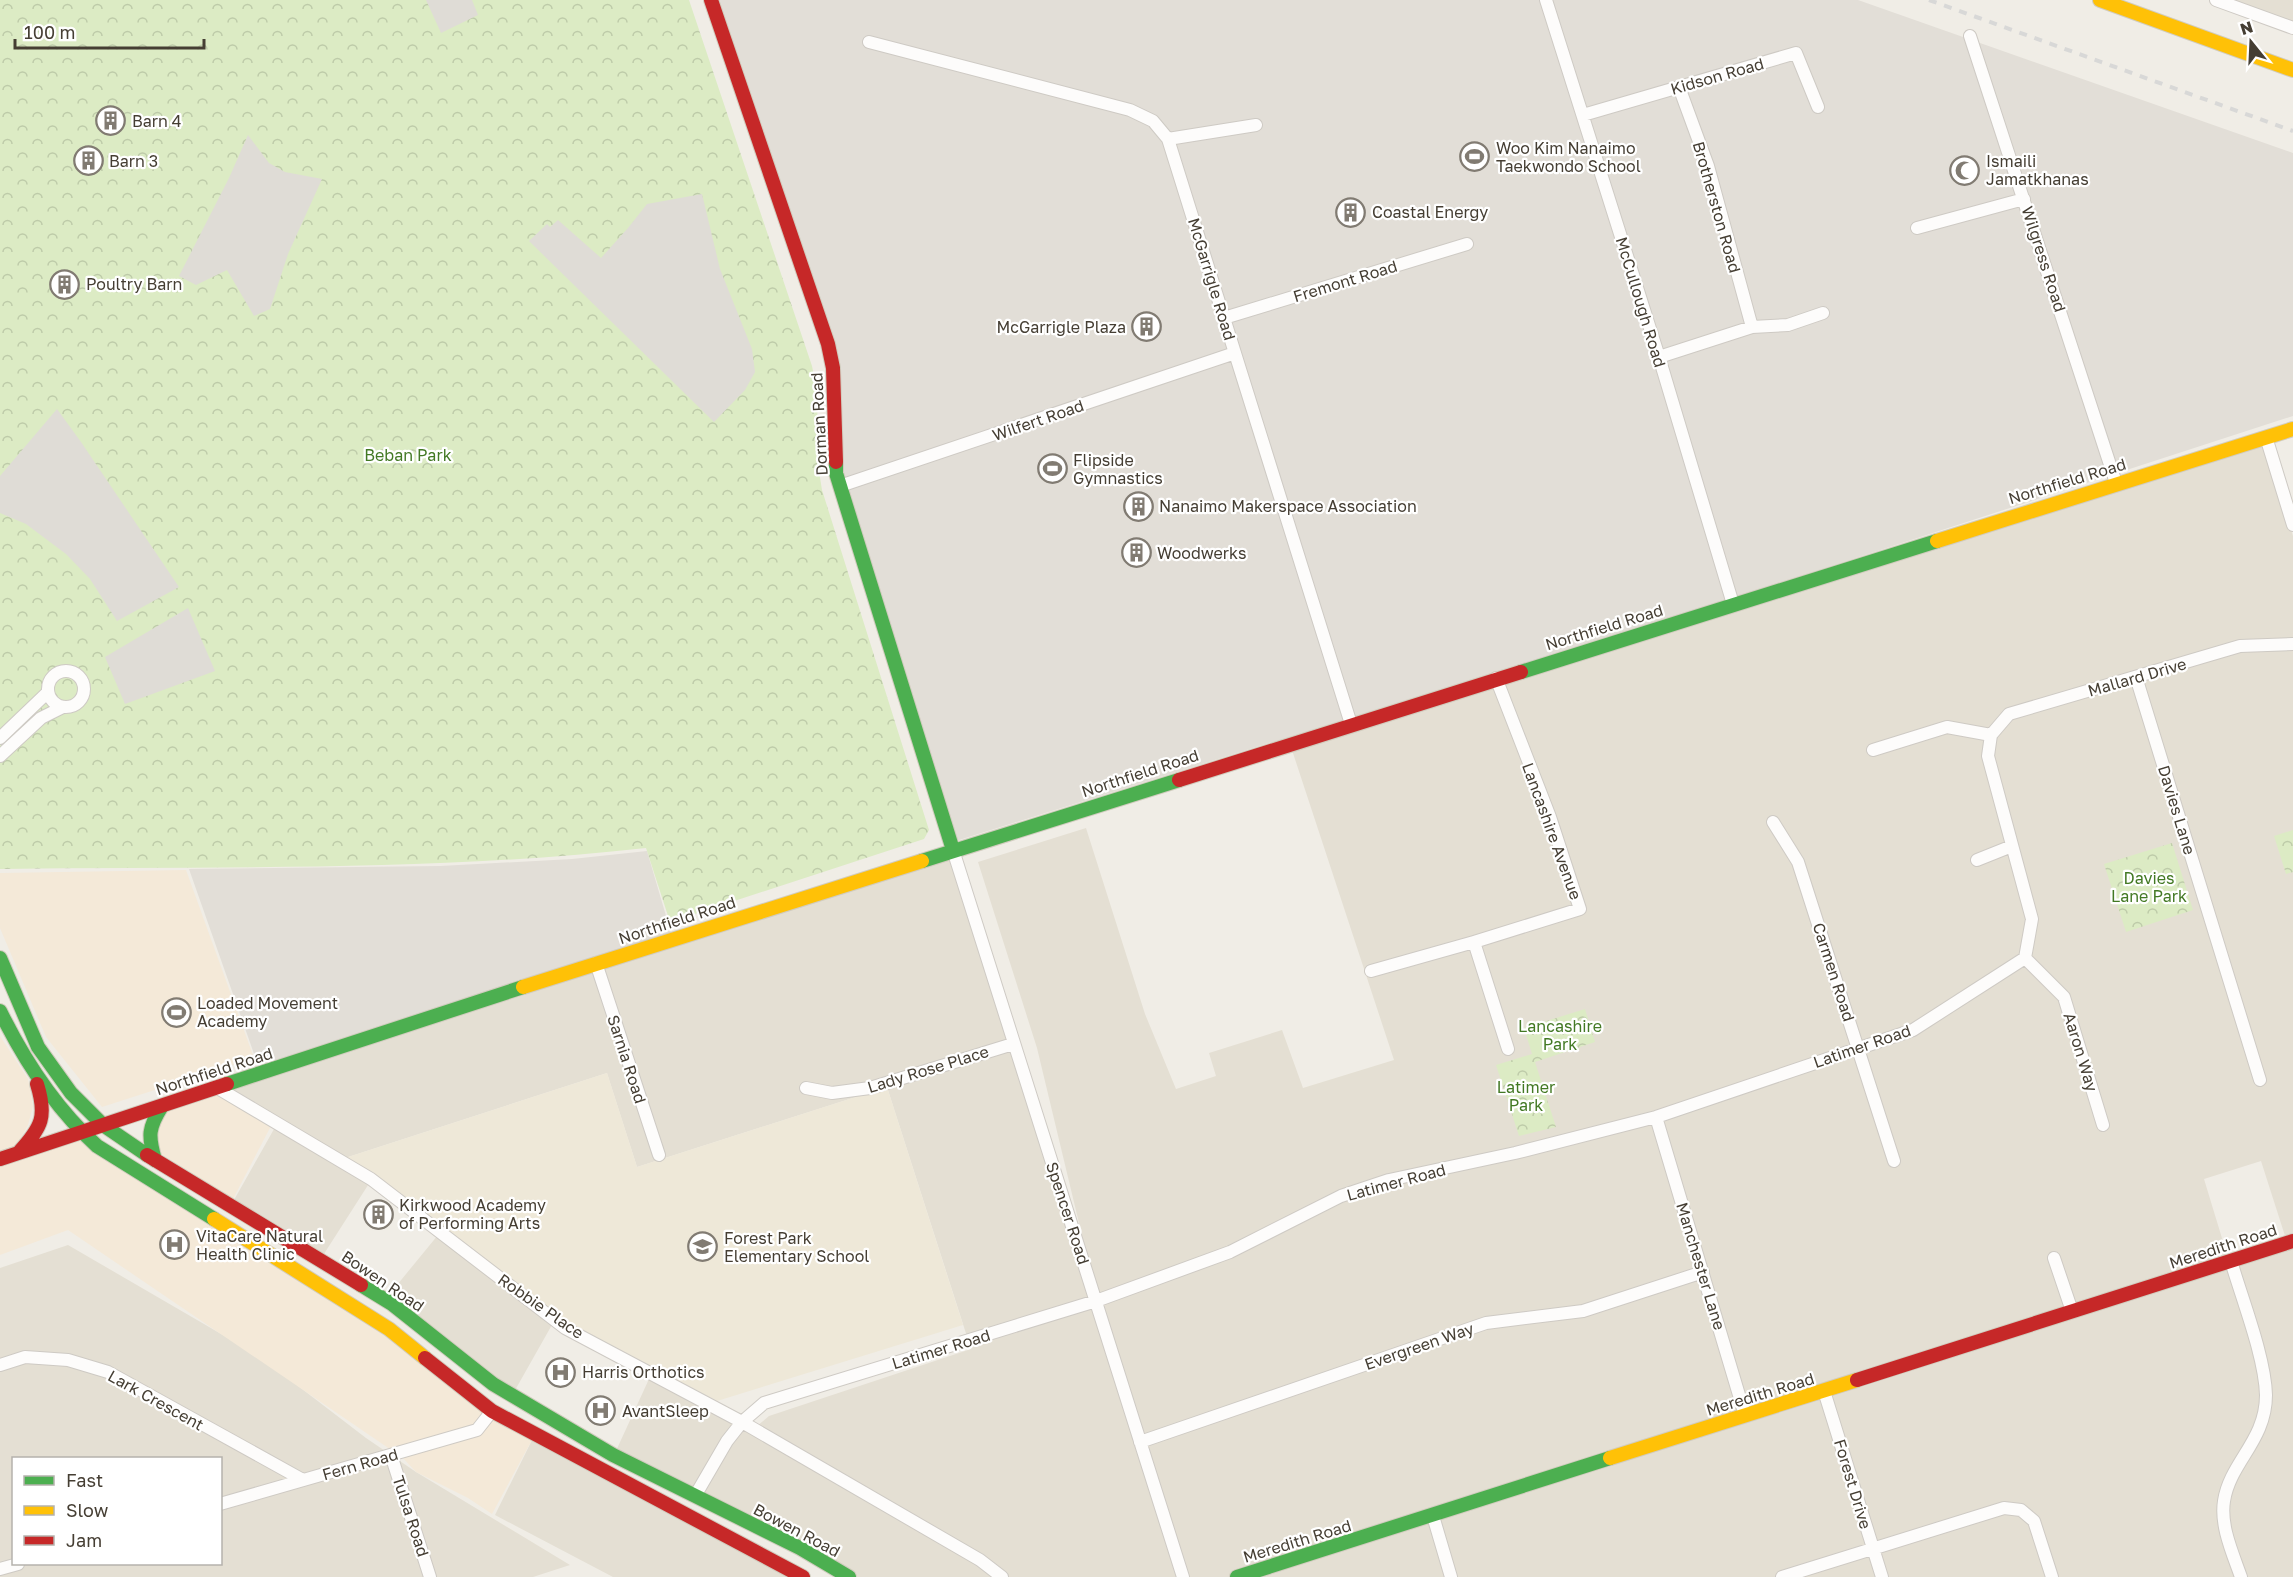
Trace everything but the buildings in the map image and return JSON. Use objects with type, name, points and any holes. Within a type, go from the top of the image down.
[{"type":"street","name":"Dorman Road","points":[[711,0],[828,344],[833,368],[836,472],[953,850]]},
{"type":"street","name":"McCullough Road","points":[[1546,0],[1659,357],[1733,604]]},
{"type":"street","points":[[2100,0],[2293,70]]},
{"type":"street","points":[[2216,0],[2293,28]]},
{"type":"street","name":"Wilgress Road","points":[[1970,36],[2116,483]]},
{"type":"street","name":"McGarrigle Road","points":[[869,42],[1130,110],[1153,121],[1168,139],[1351,724]]},
{"type":"street","name":"Kidson Road","points":[[1583,115],[1796,53],[1818,107]]},
{"type":"street","name":"Brotherston Road","points":[[1679,87],[1708,166],[1752,327]]},
{"type":"street","points":[[1168,139],[1256,125]]},
{"type":"street","points":[[1917,228],[2024,198]]},
{"type":"street","name":"Fremont Road","points":[[1224,318],[1467,244]]},
{"type":"street","points":[[1659,357],[1752,327],[1788,325],[1823,313]]},
{"type":"street","name":"Wilfert Road","points":[[840,486],[1235,353]]},
{"type":"street","name":"Northfield Road","points":[[0,1159],[596,963],[2293,429]]},
{"type":"street","points":[[2266,437],[2293,525]]},
{"type":"street","name":"Mallard Drive","points":[[1991,735],[2009,714],[2240,646],[2293,644]]},
{"type":"street","points":[[0,738],[48,692],[50,680],[58,673],[70,671],[80,676],[85,687],[82,699],[72,707],[63,707],[54,703],[48,692]]},
{"type":"street","name":"Davies Lane","points":[[2136,677],[2260,1080]]},
{"type":"street","name":"Lancashire Avenue","points":[[1474,942],[1580,909],[1551,817],[1496,678]]},
{"type":"street","points":[[0,756],[41,718],[63,707]]},
{"type":"street","points":[[1873,750],[1947,727],[1991,735],[1989,756],[2032,919],[2025,958]]},
{"type":"street","name":"Carmen Road","points":[[1773,822],[1798,862],[1894,1161]]},
{"type":"street","points":[[1977,860],[2012,846]]},
{"type":"street","name":"Spencer Road","points":[[953,850],[1183,1577]]},
{"type":"street","points":[[1371,971],[1474,942],[1508,1049]]},
{"type":"street","name":"Bowen Road","points":[[0,958],[38,1047],[71,1093],[103,1125],[155,1160],[392,1304],[493,1384],[613,1455],[800,1548],[849,1577]]},
{"type":"street","name":"Latimer Road","points":[[695,1496],[727,1441],[742,1422],[764,1403],[1096,1301],[1230,1252],[1341,1196],[1389,1180],[1515,1153],[1656,1117],[1913,1030],[2025,958]]},
{"type":"street","name":"Aaron Way","points":[[2025,958],[2064,997],[2103,1125]]},
{"type":"street","name":"Sarnia Road","points":[[596,963],[659,1155]]},
{"type":"street","points":[[0,1011],[20,1053],[34,1075],[81,1132],[117,1159],[389,1329],[492,1411],[803,1577]]},
{"type":"street","name":"Lady Rose Place","points":[[806,1088],[832,1094],[870,1088],[1013,1044]]},
{"type":"street","points":[[18,1153],[37,1133],[44,1119],[44,1103],[34,1075]]},
{"type":"street","name":"Robbie Place","points":[[216,1087],[371,1179],[565,1328],[742,1422],[980,1560],[1002,1577]]},
{"type":"street","points":[[155,1160],[147,1134],[162,1106]]},
{"type":"street","name":"Manchester Lane","points":[[1656,1117],[1745,1415]]},
{"type":"street","name":"Meredith Road","points":[[1237,1577],[1278,1571],[1433,1516],[2293,1241]]},
{"type":"street","points":[[2054,1258],[2072,1311]]},
{"type":"street","points":[[2231,1261],[2260,1361],[2266,1395],[2261,1428],[2231,1480],[2224,1501],[2224,1523],[2241,1577]]},
{"type":"street","name":"Evergreen Way","points":[[1140,1442],[1486,1323],[1583,1311],[1702,1272]]},
{"type":"street","name":"Lark Crescent","points":[[0,1365],[25,1357],[57,1359],[108,1372],[303,1480]]},
{"type":"street","name":"Forest Drive","points":[[1824,1391],[1882,1577]]},
{"type":"street","name":"Fern Road","points":[[222,1503],[477,1430],[492,1411]]},
{"type":"street","name":"Tulsa Road","points":[[392,1455],[430,1577]]},
{"type":"street","points":[[1782,1577],[2004,1508],[2021,1510],[2034,1521],[2052,1577]]},
{"type":"street","points":[[1433,1516],[1451,1577]]},
{"type":"shaded area","points":[[426,0],[472,0],[478,15],[441,33]]},
{"type":"shaded area","points":[[718,0],[1858,0],[2293,153],[2293,416],[1742,595],[956,841],[841,469],[839,373]]},
{"type":"shaded area","points":[[2225,0],[2293,0],[2293,25]]},
{"type":"shaded area","points":[[248,135],[269,163],[285,172],[322,179],[288,254],[270,309],[254,316],[227,270],[196,285],[179,276],[229,178]]},
{"type":"shaded area","points":[[702,194],[720,269],[752,349],[755,372],[745,390],[714,422],[529,241],[547,224],[550,227],[558,220],[601,258],[647,204]]},
{"type":"shaded area","points":[[57,409],[179,587],[117,621],[90,579],[66,554],[26,524],[0,513],[0,476]]},
{"type":"shaded area","points":[[2264,442],[2293,536],[2293,1237],[2286,1239],[2261,1161],[2204,1179],[2228,1258],[1275,1563],[1229,1577],[1185,1577],[1090,1269],[1037,1048],[978,862],[1086,828],[1145,1014],[1176,1089],[1216,1076],[1209,1053],[1282,1030],[1303,1088],[1394,1060],[1291,747]]},
{"type":"shaded area","points":[[188,608],[215,671],[125,704],[105,657]]},
{"type":"shaded area","points":[[647,851],[671,933],[259,1068],[189,869],[440,866],[572,859]]},
{"type":"shaded area","points":[[951,852],[1181,1577],[853,1577],[615,1453],[649,1379],[750,1432],[769,1416],[971,1349],[887,1087],[637,1167],[607,1073],[345,1158],[370,1182],[322,1257],[234,1200],[278,1122],[221,1088]]},
{"type":"shaded area","points":[[186,870],[254,1058],[102,1107],[46,1037],[0,928],[0,873]]},
{"type":"shaded area","points":[[0,1036],[28,1079],[33,1106],[28,1125],[15,1148],[0,1152]]},
{"type":"shaded area","name":"Forest Park Elementary School","points":[[607,1073],[637,1167],[887,1087],[963,1325],[717,1401],[560,1318],[345,1158]]},
{"type":"shaded area","points":[[214,1091],[272,1124],[233,1199],[158,1152],[153,1135],[162,1108]]},
{"type":"shaded area","points":[[77,1136],[387,1332],[533,1438],[492,1514],[468,1498],[416,1472],[403,1458],[68,1230],[0,1255],[0,1162]]},
{"type":"shaded area","points":[[438,1235],[553,1323],[514,1392],[388,1296]]},
{"type":"shaded area","points":[[68,1245],[259,1356],[366,1438],[416,1472],[570,1565],[533,1577],[0,1577],[0,1268]]},
{"type":"shaded area","points":[[2293,1247],[2293,1577],[1249,1577],[1843,1393]]},
{"type":"shaded area","points":[[533,1438],[790,1577],[613,1577],[495,1515]]},
{"type":"green space","name":"Beban Park","points":[[0,0],[689,0],[812,366],[818,396],[816,453],[822,490],[929,830],[924,839],[670,922],[646,848],[566,856],[404,864],[0,869]]},
{"type":"green space","points":[[2293,830],[2293,872],[2286,874],[2274,836]]},
{"type":"green space","name":"Davies Lane Park","points":[[2172,843],[2193,910],[2126,932],[2104,864]]},
{"type":"green space","points":[[1585,1009],[1595,1042],[1535,1062],[1556,1127],[1519,1136],[1496,1065],[1532,1054],[1524,1028]]},
{"type":"railway","points":[[1929,0],[2293,131]]},
{"type":"traffic: fast","points":[[836,462],[836,473],[953,850]]},
{"type":"traffic: fast","points":[[1521,672],[1937,541]]},
{"type":"traffic: fast","points":[[922,861],[1179,780]]},
{"type":"traffic: fast","points":[[0,958],[38,1047],[71,1093],[103,1125],[147,1155]]},
{"type":"traffic: fast","points":[[227,1084],[523,987]]},
{"type":"traffic: fast","points":[[0,1011],[20,1048],[54,1100],[97,1146],[214,1219]]},
{"type":"traffic: fast","points":[[155,1160],[151,1145],[151,1132],[154,1120],[162,1106]]},
{"type":"traffic: fast","points":[[361,1285],[392,1304],[493,1384],[613,1455],[800,1548],[849,1577]]},
{"type":"traffic: fast","points":[[1237,1577],[1610,1458]]},
{"type":"traffic: slow","points":[[2100,0],[2293,70]]},
{"type":"traffic: slow","points":[[1937,541],[2293,429]]},
{"type":"traffic: slow","points":[[523,987],[922,861]]},
{"type":"traffic: slow","points":[[214,1219],[389,1329],[425,1358]]},
{"type":"traffic: slow","points":[[1610,1458],[1857,1380]]},
{"type":"traffic: jam","points":[[711,0],[828,344],[833,368],[836,462]]},
{"type":"traffic: jam","points":[[1179,780],[1521,672]]},
{"type":"traffic: jam","points":[[20,1151],[38,1128],[40,1121],[42,1105],[37,1084]]},
{"type":"traffic: jam","points":[[0,1159],[227,1084]]},
{"type":"traffic: jam","points":[[147,1155],[361,1285]]},
{"type":"traffic: jam","points":[[1857,1380],[2293,1241]]},
{"type":"traffic: jam","points":[[425,1358],[492,1411],[803,1577]]},
{"type":"place","name":"Barn 4","points":[[111,121]]},
{"type":"place","name":"Woo Kim Nanaimo Taekwondo School","points":[[1475,157]]},
{"type":"place","name":"Barn 3","points":[[88,161]]},
{"type":"place","name":"Ismaili Jamatkhanas","points":[[1965,170]]},
{"type":"place","name":"Coastal Energy","points":[[1351,212]]},
{"type":"place","name":"Poultry Barn","points":[[65,284]]},
{"type":"place","name":"McGarrigle Plaza","points":[[1147,327]]},
{"type":"place","name":"Flipside Gymnastics","points":[[1052,469]]},
{"type":"place","name":"Nanaimo Makerspace Association","points":[[1138,506]]},
{"type":"place","name":"Woodwerks","points":[[1136,553]]},
{"type":"place","name":"Loaded Movement Academy","points":[[176,1012]]},
{"type":"place","name":"Kirkwood Academy of Performing Arts","points":[[378,1214]]},
{"type":"place","name":"VitaCare Natural Health Clinic","points":[[175,1245]]},
{"type":"place","name":"Forest Park Elementary School","points":[[703,1247]]},
{"type":"place","name":"Harris Orthotics","points":[[561,1372]]},
{"type":"place","name":"AvantSleep","points":[[601,1411]]},
{"type":"park label","name":"Lancashire Park","points":[[1560,1035]]},
{"type":"park label","name":"Latimer Park","points":[[1526,1096]]}]
